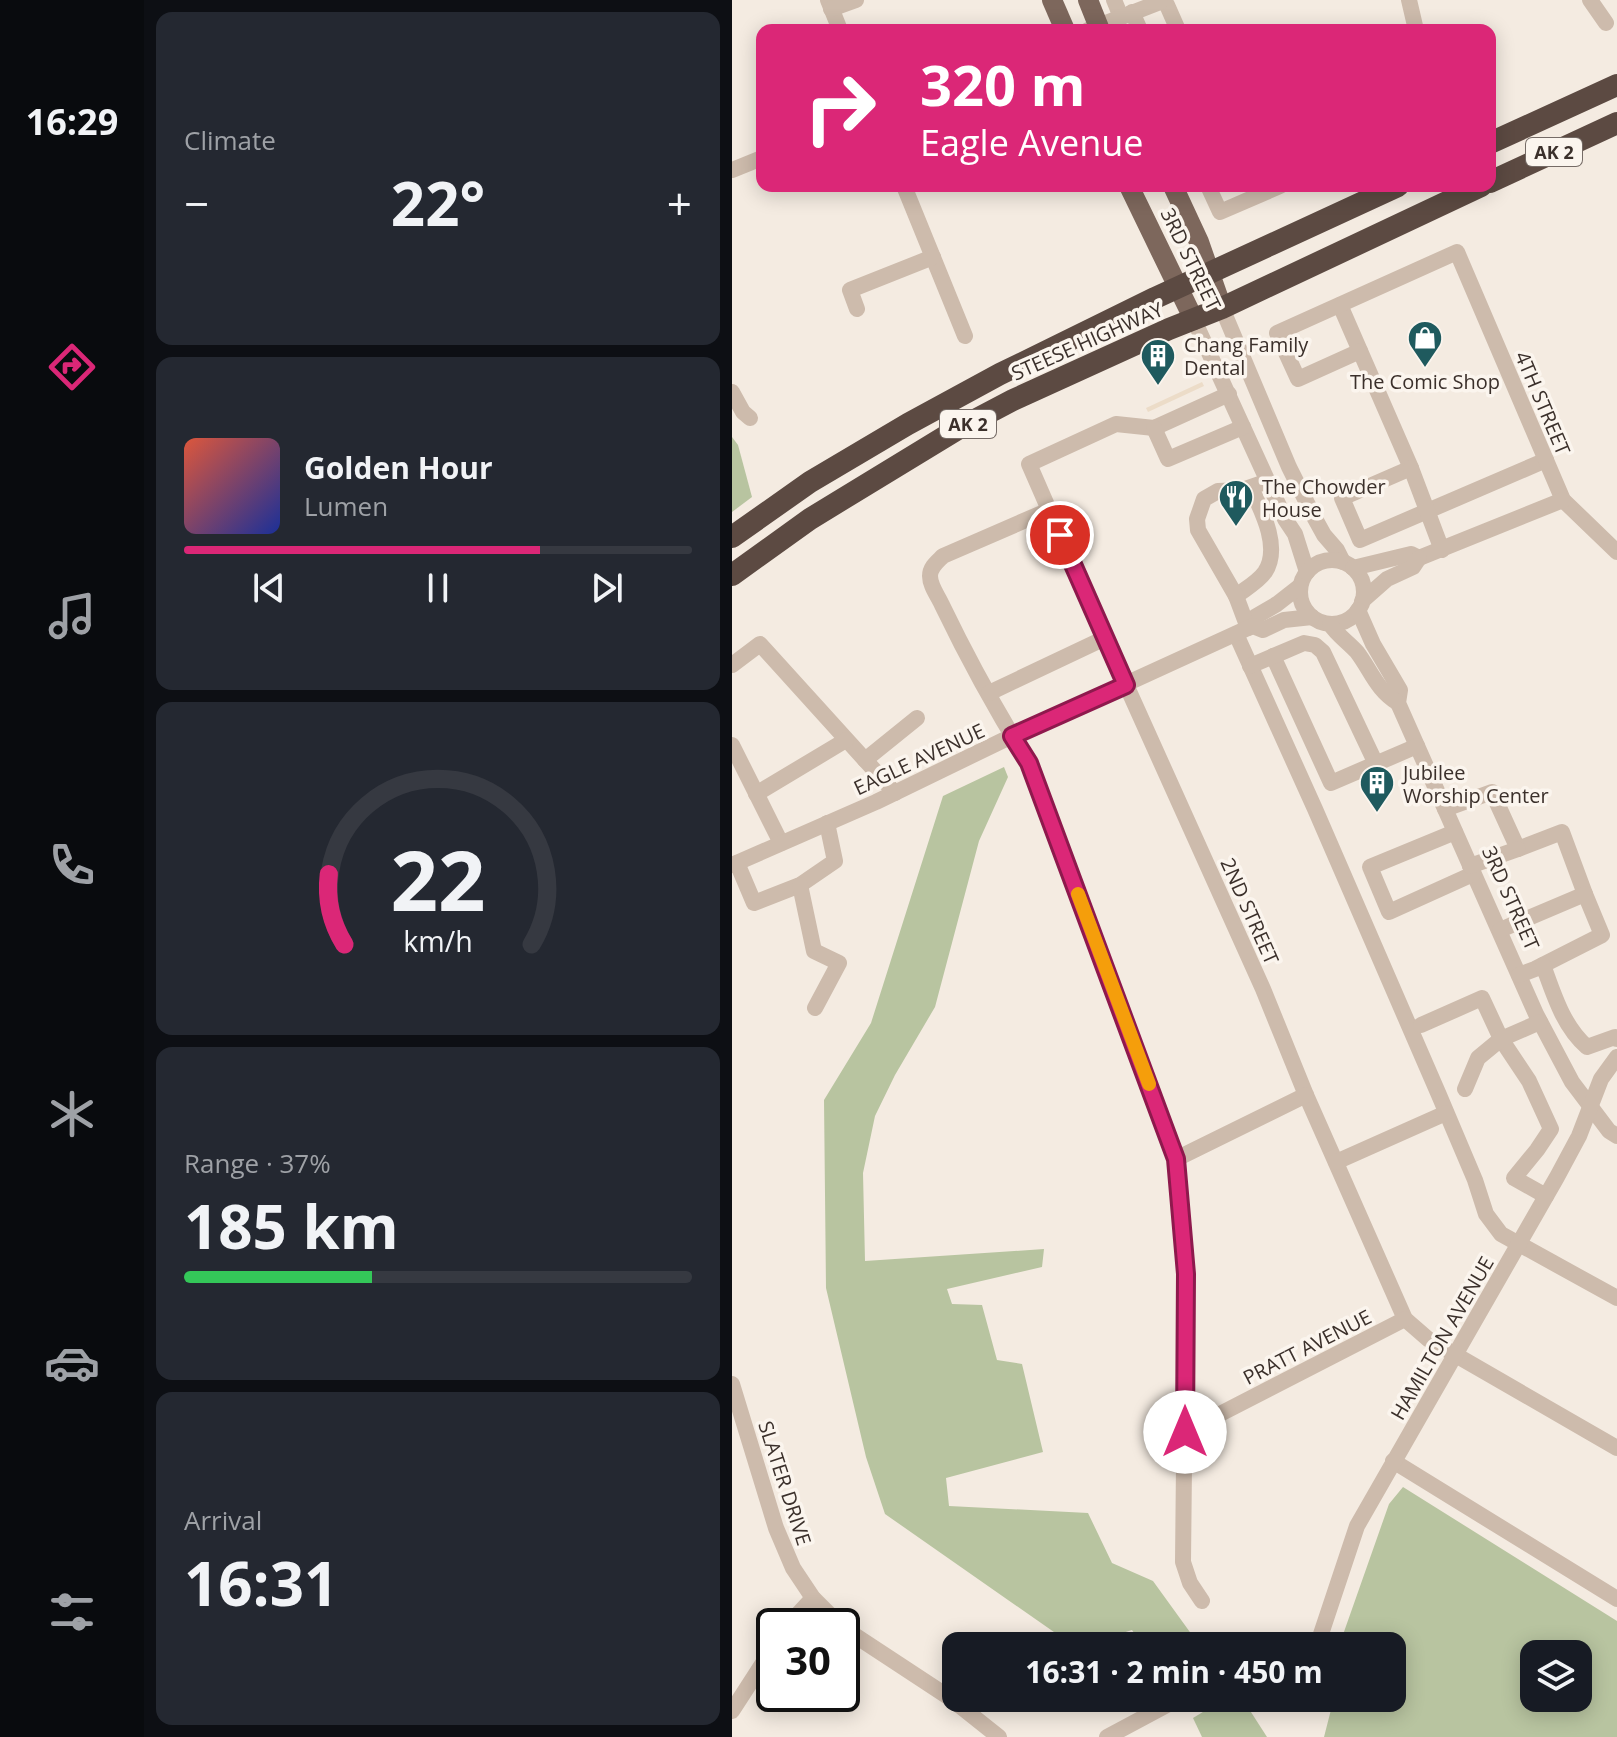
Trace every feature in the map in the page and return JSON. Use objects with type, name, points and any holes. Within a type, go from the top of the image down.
[{"type":"highway","name":"AK 2","points":[[1496,140],[1617,85]]},
{"type":"highway","name":"AK 2","points":[[1496,179],[1617,123]]},
{"type":"highway","name":"STEESE HIGHWAY","points":[[732,537],[810,482],[1000,374],[1155,298],[1385,192]]},
{"type":"highway","name":"STEESE HIGHWAY","points":[[732,575],[810,519],[956,430],[1013,400],[1222,308],[1468,192]]},
{"type":"main road","points":[[1052,0],[1062,24]]},
{"type":"main road","points":[[1088,0],[1094,24]]},
{"type":"main road","name":"3RD STREET","points":[[1132,192],[1194,320]]},
{"type":"main road","name":"3RD STREET","points":[[1176,192],[1199,242],[1222,308]]},
{"type":"street","points":[[837,24],[829,4],[856,0]]},
{"type":"street","points":[[1114,0],[1135,24]]},
{"type":"street","points":[[1409,0],[1415,24]]},
{"type":"street","points":[[1590,0],[1606,23]]},
{"type":"street","points":[[1105,24],[1160,1],[1167,5],[1175,24]]},
{"type":"street","points":[[732,170],[756,160]]},
{"type":"street","points":[[906,192],[965,336]]},
{"type":"street","points":[[1211,192],[1220,212],[1266,192]]},
{"type":"street","name":"4TH STREET","points":[[1340,305],[1457,252],[1563,500],[1617,552]]},
{"type":"street","points":[[857,309],[850,290],[933,257]]},
{"type":"street","points":[[1360,351],[1298,379],[1277,333],[1340,305],[1411,468],[1442,550]]},
{"type":"street","name":"3RD STREET","points":[[1222,308],[1289,467],[1324,535],[1348,565]]},
{"type":"street","name":"3RD STREET","points":[[1194,320],[1285,519],[1295,534],[1304,579]]},
{"type":"street","points":[[732,392],[750,418]]},
{"type":"street","points":[[1229,394],[1154,428],[1168,459],[1243,427]]},
{"type":"street","name":"2ND STREET","points":[[1154,428],[1116,424],[1029,464],[1263,989],[1405,1319],[1428,1339],[1617,1448]]},
{"type":"street","points":[[1411,468],[1342,498],[1360,540],[1546,460]]},
{"type":"street","points":[[1268,481],[1251,488],[1218,491],[1204,499],[1197,519],[1198,530],[1236,596],[1246,629],[1250,666],[1321,822],[1475,1180],[1486,1214],[1501,1234],[1617,1298]]},
{"type":"street","points":[[1236,596],[1264,573],[1272,549],[1264,516],[1251,488]]},
{"type":"street","points":[[1419,558],[1411,554],[1367,566],[1327,560],[1319,562],[1304,579],[1302,603],[1312,617],[1330,624],[1340,623],[1350,618],[1387,579],[1413,567],[1419,558],[1563,500]]},
{"type":"street","points":[[1049,510],[943,556],[930,572],[930,580],[1029,763],[1176,1159],[1186,1274],[1183,1562],[1190,1583],[1202,1601]]},
{"type":"street","points":[[1348,565],[1359,575],[1362,583],[1360,606]]},
{"type":"street","name":"EAGLE AVENUE","points":[[734,864],[895,793],[1246,629],[1255,617],[1277,604],[1304,579]]},
{"type":"street","name":"3RD STREET","points":[[1360,606],[1373,644],[1400,690],[1398,703],[1540,1022],[1572,1082],[1609,1131],[1617,1136]]},
{"type":"street","name":"EAGLE AVENUE","points":[[1246,629],[1263,630],[1284,620],[1312,617]]},
{"type":"street","name":"3RD STREET","points":[[1330,624],[1357,653],[1384,694],[1398,703]]},
{"type":"street","points":[[989,693],[1105,638]]},
{"type":"street","points":[[1250,666],[1304,643],[1315,645],[1323,652],[1376,764]]},
{"type":"street","points":[[732,665],[760,644],[895,793]]},
{"type":"street","points":[[1273,656],[1331,783],[1417,746]]},
{"type":"street","points":[[865,760],[917,718]]},
{"type":"street","points":[[756,794],[846,740]]},
{"type":"street","points":[[732,745],[781,843]]},
{"type":"street","points":[[1445,809],[1492,792],[1518,849]]},
{"type":"street","points":[[734,864],[754,903],[800,885],[835,861],[827,823]]},
{"type":"street","points":[[1455,832],[1370,867],[1389,912],[1472,870],[1562,832],[1602,935],[1519,975]]},
{"type":"street","points":[[800,885],[814,951],[839,963],[815,1008]]},
{"type":"street","points":[[1500,930],[1585,894]]},
{"type":"street","points":[[1543,965],[1559,1008],[1577,1038],[1587,1047],[1615,1037],[1617,1039]]},
{"type":"street","points":[[1421,1025],[1482,998],[1501,1039],[1529,1081],[1551,1129],[1514,1178],[1546,1196]]},
{"type":"street","points":[[1465,1089],[1478,1058],[1501,1039],[1540,1022]]},
{"type":"street","name":"HAMILTON AVENUE","points":[[1322,1632],[1357,1526],[1520,1243],[1579,1136],[1601,1079],[1617,1057]]},
{"type":"street","points":[[1176,1159],[1306,1095]]},
{"type":"street","points":[[1336,1162],[1446,1113]]},
{"type":"street","name":"PRATT AVENUE","points":[[1185,1432],[1405,1319]]},
{"type":"street","name":"SLATER DRIVE","points":[[732,1384],[776,1528],[793,1568],[823,1608]]},
{"type":"street","points":[[1393,1461],[1617,1599]]},
{"type":"street","points":[[804,1608],[813,1598]]},
{"type":"street","name":"SLATER DRIVE","points":[[860,1639],[950,1698],[999,1737]]},
{"type":"street","points":[[732,1711],[756,1674]]},
{"type":"street","points":[[1107,1737],[1154,1712]]},
{"type":"green space","points":[[732,437],[738,445],[752,497],[732,512]]},
{"type":"green space","points":[[1004,767],[1008,777],[979,841],[935,1007],[875,1116],[863,1173],[865,1261],[1044,1249],[1042,1267],[947,1289],[952,1304],[982,1305],[997,1360],[1022,1364],[1043,1452],[946,1478],[949,1506],[1088,1513],[1112,1563],[1153,1581],[1190,1632],[1054,1632],[885,1514],[866,1457],[826,1288],[824,1100],[871,1023],[943,796]]},
{"type":"green space","points":[[1403,1487],[1617,1621],[1617,1737],[1324,1737],[1330,1712],[1406,1712],[1406,1632],[1344,1632],[1389,1504]]},
{"type":"green space","points":[[1203,1712],[1251,1712],[1267,1737],[1202,1737],[1193,1718]]},
{"type":"shaded area","points":[[1202,382],[1204,386],[1148,412],[1146,408]]},
{"type":"slow traffic","points":[[1078,894],[1149,1084]]},
{"type":"place","name":"The Comic Shop","points":[[1425,369]]},
{"type":"place","name":"Chang Family Dental","points":[[1158,387]]},
{"type":"place","name":"The Chowder House","points":[[1236,528]]},
{"type":"place","name":"Jubilee Worship Center","points":[[1377,814]]},
{"type":"route","points":[[1060,535],[1126,685],[1012,736],[1029,763],[1176,1159],[1186,1274],[1185,1432]]}]
